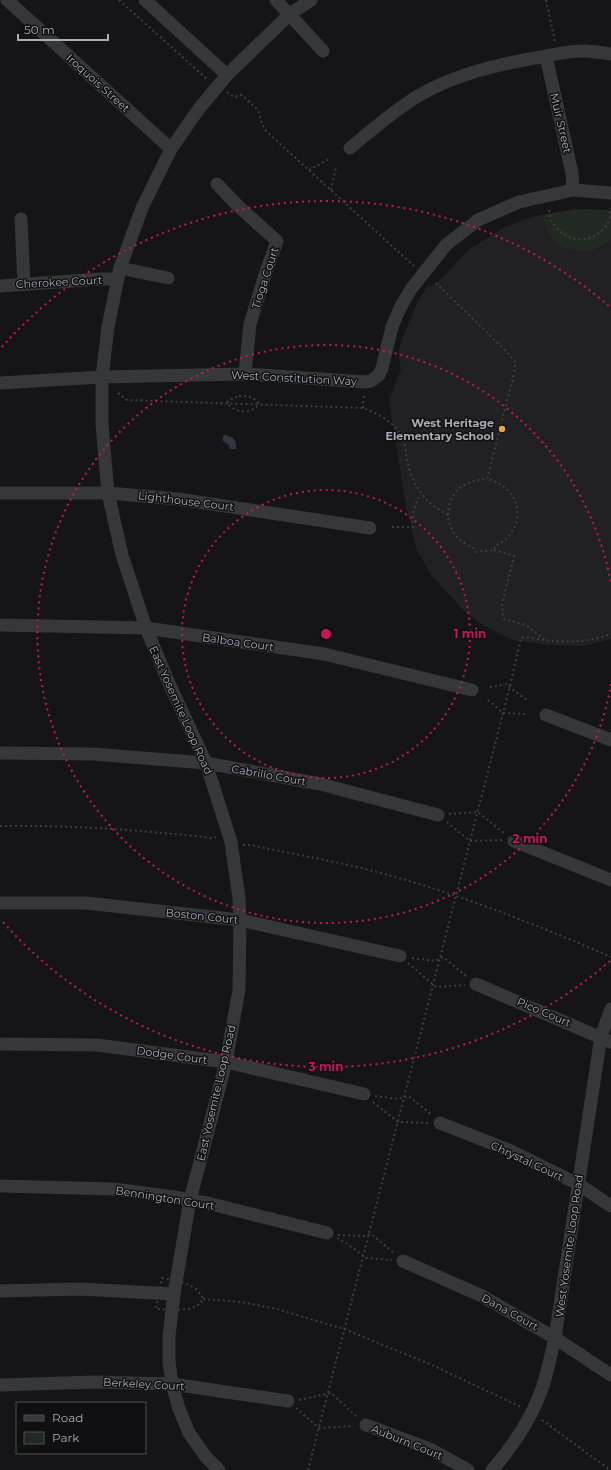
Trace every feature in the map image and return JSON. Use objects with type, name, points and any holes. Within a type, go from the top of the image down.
[{"type":"street","name":"Iroquois Street","points":[[6,0],[171,149]]},
{"type":"street","points":[[145,0],[226,75]]},
{"type":"street","points":[[276,0],[323,51]]},
{"type":"street","name":"East Yosemite Loop Road","points":[[219,1470],[206,1458],[189,1433],[180,1409],[172,1384],[169,1362],[169,1336],[174,1294],[190,1200],[226,1062],[239,990],[240,920],[238,881],[231,842],[206,763],[168,681],[146,628],[122,555],[108,493],[102,425],[102,377],[108,327],[119,274],[142,208],[171,149],[198,110],[226,75],[290,14],[311,0]]},
{"type":"street","points":[[350,148],[382,121],[418,96],[477,71],[505,63],[583,51],[611,54]]},
{"type":"street","name":"Muir Street","points":[[552,55],[572,173],[573,190]]},
{"type":"street","name":"Tioga Court","points":[[217,184],[238,206],[278,241],[264,275],[250,324],[245,374]]},
{"type":"street","name":"West Constitution Way","points":[[0,383],[102,377],[245,374],[365,382],[375,379],[379,375],[382,368],[392,327],[400,308],[411,289],[446,245],[478,220],[519,202],[573,190],[611,193]]},
{"type":"street","points":[[21,219],[24,284]]},
{"type":"street","name":"Cherokee Court","points":[[0,286],[101,279],[119,274],[168,278]]},
{"type":"street","name":"Lighthouse Court","points":[[0,493],[108,493],[178,499],[370,528]]},
{"type":"street","name":"Balboa Court","points":[[0,625],[146,628],[324,654],[472,690]]},
{"type":"street","points":[[546,715],[611,740]]},
{"type":"street","name":"Cabrillo Court","points":[[0,753],[92,754],[206,763],[320,784],[438,815]]},
{"type":"street","points":[[514,841],[611,880]]},
{"type":"street","name":"Boston Court","points":[[0,903],[86,903],[240,920],[400,956]]},
{"type":"street","name":"Pico Court","points":[[476,984],[606,1039]]},
{"type":"street","name":"West Yosemite Loop Road","points":[[492,1470],[507,1453],[532,1414],[544,1384],[555,1338],[578,1184],[611,1009]]},
{"type":"street","name":"Dodge Court","points":[[0,1044],[96,1045],[226,1062],[364,1094]]},
{"type":"street","name":"Chrystal Court","points":[[440,1123],[511,1152],[578,1184],[611,1206]]},
{"type":"street","name":"Bennington Court","points":[[0,1186],[114,1189],[190,1200],[326,1234]]},
{"type":"street","name":"Dana Court","points":[[403,1261],[482,1296],[555,1338],[611,1375]]},
{"type":"street","points":[[0,1291],[79,1289],[174,1294]]},
{"type":"street","name":"Berkeley Court","points":[[0,1385],[95,1382],[172,1384],[288,1401]]},
{"type":"street","name":"Auburn Court","points":[[366,1425],[430,1449],[468,1470]]},
{"type":"path","points":[[119,0],[203,76]]},
{"type":"path","points":[[546,0],[552,55]]},
{"type":"path","points":[[230,94],[234,96],[242,95],[256,108],[266,131],[411,263]]},
{"type":"path","points":[[309,170],[331,158]]},
{"type":"path","points":[[331,190],[336,167]]},
{"type":"path","points":[[549,210],[550,220],[556,228],[571,238],[581,240],[592,238],[602,231],[609,219],[610,208]]},
{"type":"path","points":[[436,282],[503,348],[515,362],[515,370],[487,479]]},
{"type":"path","points":[[118,393],[127,400],[363,408],[384,418],[401,435],[405,446],[408,468],[422,494],[434,506],[448,515]]},
{"type":"path","points":[[227,403],[234,398],[246,396],[258,401],[259,404]]},
{"type":"path","points":[[227,403],[230,407],[240,411],[252,410],[259,404]]},
{"type":"path","points":[[494,550],[495,546],[504,542],[512,534],[518,517],[517,508],[512,494],[506,487],[487,479],[474,480],[459,488],[450,500],[448,515],[451,528],[460,540],[474,548],[476,552],[494,550],[514,556],[502,604],[503,618],[504,620],[526,626],[545,640]]},
{"type":"path","points":[[392,528],[413,527],[413,512],[416,501],[422,494]]},
{"type":"path","points":[[308,1470],[478,812],[521,638],[524,636],[545,640],[570,642],[583,641],[611,634]]},
{"type":"path","points":[[490,687],[507,684],[528,701]]},
{"type":"path","points":[[488,700],[503,713],[524,714]]},
{"type":"path","points":[[438,815],[478,812],[514,841]]},
{"type":"path","points":[[438,815],[454,826],[470,841],[514,841]]},
{"type":"path","points":[[0,826],[36,825],[97,828],[212,838],[218,836]]},
{"type":"path","points":[[243,845],[251,845],[361,868],[456,896],[502,912],[611,958]]},
{"type":"path","points":[[400,956],[435,961],[443,957],[476,984]]},
{"type":"path","points":[[400,956],[433,985],[476,984]]},
{"type":"path","points":[[364,1094],[398,1099],[408,1096],[440,1123]]},
{"type":"path","points":[[364,1094],[398,1122],[440,1123]]},
{"type":"path","points":[[326,1234],[365,1236],[372,1234],[403,1261]]},
{"type":"path","points":[[326,1234],[346,1243],[366,1258],[403,1261]]},
{"type":"path","points":[[188,1284],[201,1293],[203,1299]]},
{"type":"path","points":[[203,1299],[241,1302],[277,1309],[344,1329],[432,1365],[520,1406]]},
{"type":"path","points":[[184,1309],[198,1306],[203,1299]]},
{"type":"path","points":[[288,1401],[331,1393],[366,1425]]},
{"type":"path","points":[[288,1401],[319,1428],[366,1425]]},
{"type":"path","points":[[546,1423],[610,1470]]},
{"type":"shaded area","name":"West Heritage Elementary School","points":[[541,215],[550,236],[560,245],[599,248],[611,239],[611,639],[584,646],[549,645],[512,640],[484,626],[465,612],[431,575],[416,548],[405,501],[389,400],[401,369],[398,354],[401,342],[417,303],[428,285],[432,286],[440,280],[467,251],[503,228],[527,218]]},
{"type":"shaded area","points":[[224,435],[235,440],[236,449],[230,449],[228,444],[223,441]]},
{"type":"green space","points":[[577,209],[611,210],[611,240],[597,249],[587,251],[565,248],[555,242],[549,234],[541,215]]},
{"type":"place","name":"West Heritage Elementary School","points":[[502,429]]}]
